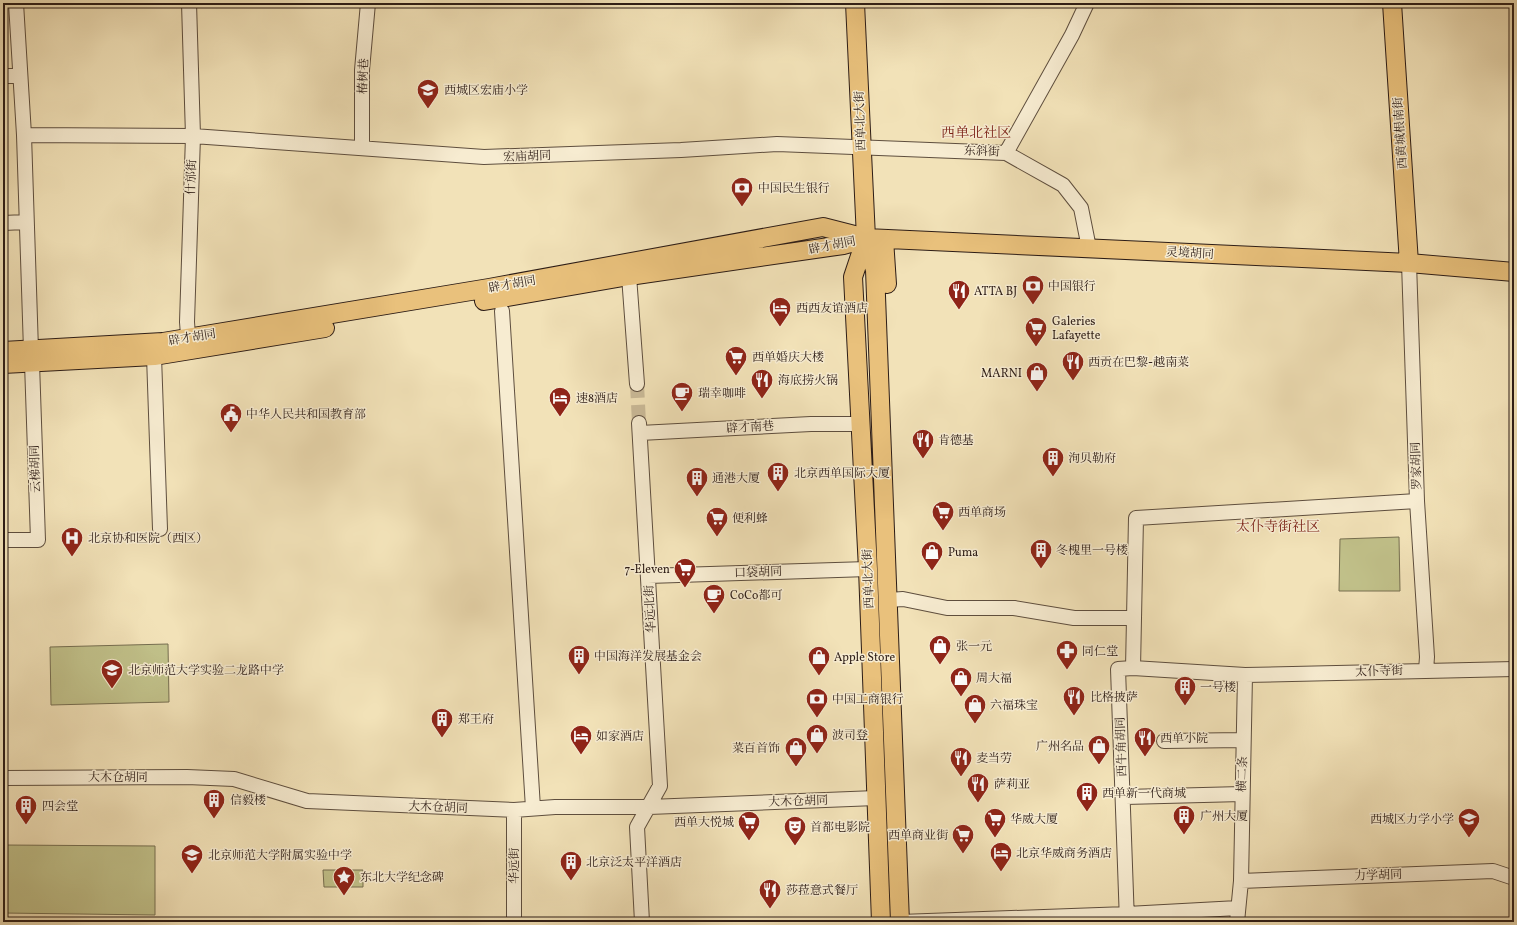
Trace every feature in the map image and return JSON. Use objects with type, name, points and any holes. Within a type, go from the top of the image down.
[{"type":"main road","name":"西单北大街","points":[[855,3],[866,238],[875,270],[889,600],[900,922]]},
{"type":"main road","name":"西黄城根南街","points":[[1392,3],[1409,263]]},
{"type":"main road","name":"辟才胡同","points":[[3,351],[31,356],[154,356],[188,344],[823,227],[866,238]]},
{"type":"main road","name":"西单北大街","points":[[866,238],[853,277],[868,569],[881,922]]},
{"type":"main road","name":"灵境胡同","points":[[866,238],[1409,263],[1514,272]]},
{"type":"main road","name":"辟才胡同","points":[[3,364],[31,356],[163,342],[188,344],[629,276],[843,245],[866,238]]},
{"type":"main road","points":[[880,406],[889,344],[884,239]]},
{"type":"street","points":[[16,3],[24,135],[31,356]]},
{"type":"street","name":"什邡街","points":[[188,3],[192,136],[188,344]]},
{"type":"street","name":"椿树巷","points":[[362,148],[362,70],[368,3]]},
{"type":"street","name":"东斜街","points":[[861,146],[1006,153],[1072,35],[1086,3]]},
{"type":"street","points":[[3,76],[20,76]]},
{"type":"street","name":"宏庙胡同","points":[[24,135],[192,136],[484,157],[681,150],[777,144],[861,146]]},
{"type":"street","points":[[1006,153],[1063,185],[1081,208],[1089,248]]},
{"type":"street","points":[[3,223],[26,222]]},
{"type":"street","name":"罗家胡同","points":[[1409,263],[1417,501],[1428,657],[1426,670]]},
{"type":"street","points":[[629,276],[637,384]]},
{"type":"street","points":[[502,311],[532,808]]},
{"type":"street","name":"云梯胡同","points":[[3,540],[38,540],[31,356]]},
{"type":"street","points":[[154,356],[160,529]]},
{"type":"street","name":"辟才南巷","points":[[640,428],[861,424]]},
{"type":"street","name":"华远北街","points":[[640,428],[660,786],[637,827],[642,922]]},
{"type":"street","points":[[1133,668],[1136,518],[1417,501]]},
{"type":"street","name":"口袋胡同","points":[[648,576],[868,569]]},
{"type":"street","points":[[889,600],[903,599],[947,608],[1014,608],[1074,618],[1133,618]]},
{"type":"street","name":"太仆寺街","points":[[1133,668],[1245,675],[1514,669]]},
{"type":"street","name":"西牛角胡同","points":[[1127,918],[1118,669],[1133,668]]},
{"type":"street","name":"横二条","points":[[1237,922],[1241,881],[1245,675]]},
{"type":"street","points":[[1164,741],[1243,740]]},
{"type":"street","name":"大木仓胡同","points":[[3,778],[187,777],[234,779],[307,801],[514,810],[532,808],[649,808],[876,798]]},
{"type":"street","points":[[1125,797],[1242,794]]},
{"type":"street","name":"华远街","points":[[514,810],[514,922]]},
{"type":"street","name":"力学胡同","points":[[1241,881],[1493,871],[1514,878]]},
{"type":"street","points":[[900,922],[1127,918],[1238,908]]},
{"type":"green space","points":[[1399,537],[1400,591],[1339,591],[1340,539]]},
{"type":"green space","points":[[168,644],[169,702],[51,705],[50,647]]},
{"type":"green space","points":[[3,845],[155,846],[155,915],[3,913]]},
{"type":"green space","points":[[323,870],[363,870],[363,887],[324,887]]},
{"type":"tunnel","points":[[637,384],[639,423]]},
{"type":"place","name":"西城区宏庙小学","points":[[428,110]]},
{"type":"place","name":"中国民生银行","points":[[742,208]]},
{"type":"place","name":"中国银行","points":[[1033,306]]},
{"type":"place","name":"ATTA BJ","points":[[959,310]]},
{"type":"place","name":"西西友谊酒店","points":[[780,328]]},
{"type":"place","name":"Galeries Lafayette","points":[[1036,348]]},
{"type":"place","name":"西单婚庆大楼","points":[[736,376]]},
{"type":"place","name":"西贡在巴黎-越南菜","points":[[1073,382]]},
{"type":"place","name":"MARNI","points":[[1037,392]]},
{"type":"place","name":"海底捞火锅","points":[[762,400]]},
{"type":"place","name":"瑞幸咖啡","points":[[682,412]]},
{"type":"place","name":"速8酒店","points":[[560,418]]},
{"type":"place","name":"中华人民共和国教育部","points":[[231,434]]},
{"type":"place","name":"肯德基","points":[[923,460]]},
{"type":"place","name":"洵贝勒府","points":[[1053,478]]},
{"type":"place","name":"北京西单国际大厦","points":[[778,492]]},
{"type":"place","name":"通港大厦","points":[[697,498]]},
{"type":"place","name":"西单商场","points":[[943,532]]},
{"type":"place","name":"便利蜂","points":[[717,538]]},
{"type":"place","name":"北京协和医院（西区）","points":[[72,558]]},
{"type":"place","name":"冬槐里一号楼","points":[[1041,570]]},
{"type":"place","name":"Puma","points":[[932,572]]},
{"type":"place","name":"7-Eleven","points":[[685,588]]},
{"type":"place","name":"CoCo都可","points":[[714,614]]},
{"type":"place","name":"张一元","points":[[940,666]]},
{"type":"place","name":"同仁堂","points":[[1067,670]]},
{"type":"place","name":"中国海洋发展基金会","points":[[579,676]]},
{"type":"place","name":"Apple Store","points":[[819,676]]},
{"type":"place","name":"北京师范大学实验二龙路中学","points":[[112,690]]},
{"type":"place","name":"周大福","points":[[961,698]]},
{"type":"place","name":"一号楼","points":[[1185,706]]},
{"type":"place","name":"比格披萨","points":[[1074,716]]},
{"type":"place","name":"中国工商银行","points":[[817,718]]},
{"type":"place","name":"六福珠宝","points":[[975,724]]},
{"type":"place","name":"郑王府","points":[[442,738]]},
{"type":"place","name":"波司登","points":[[817,754]]},
{"type":"place","name":"如家酒店","points":[[581,756]]},
{"type":"place","name":"西单小院","points":[[1145,758]]},
{"type":"place","name":"广州名品","points":[[1099,766]]},
{"type":"place","name":"菜百首饰","points":[[796,768]]},
{"type":"place","name":"麦当劳","points":[[961,778]]},
{"type":"place","name":"萨莉亚","points":[[978,804]]},
{"type":"place","name":"西单新一代商城","points":[[1087,812]]},
{"type":"place","name":"信毅楼","points":[[214,820]]},
{"type":"place","name":"四会堂","points":[[26,826]]},
{"type":"place","name":"广州大厦","points":[[1184,836]]},
{"type":"place","name":"华威大厦","points":[[995,838]]},
{"type":"place","name":"西城区力学小学","points":[[1469,838]]},
{"type":"place","name":"西单大悦城","points":[[749,842]]},
{"type":"place","name":"首都电影院","points":[[795,846]]},
{"type":"place","name":"西单商业街","points":[[963,854]]},
{"type":"place","name":"北京华威商务酒店","points":[[1001,872]]},
{"type":"place","name":"北京师范大学附属实验中学","points":[[192,874]]},
{"type":"place","name":"北京泛太平洋酒店","points":[[571,882]]},
{"type":"place","name":"东北大学纪念碑","points":[[344,896]]},
{"type":"place","name":"莎菈意式餐厅","points":[[770,910]]},
{"type":"district","name":"西单北社区","points":[[976,132]]},
{"type":"district","name":"太仆寺街社区","points":[[1278,526]]}]
